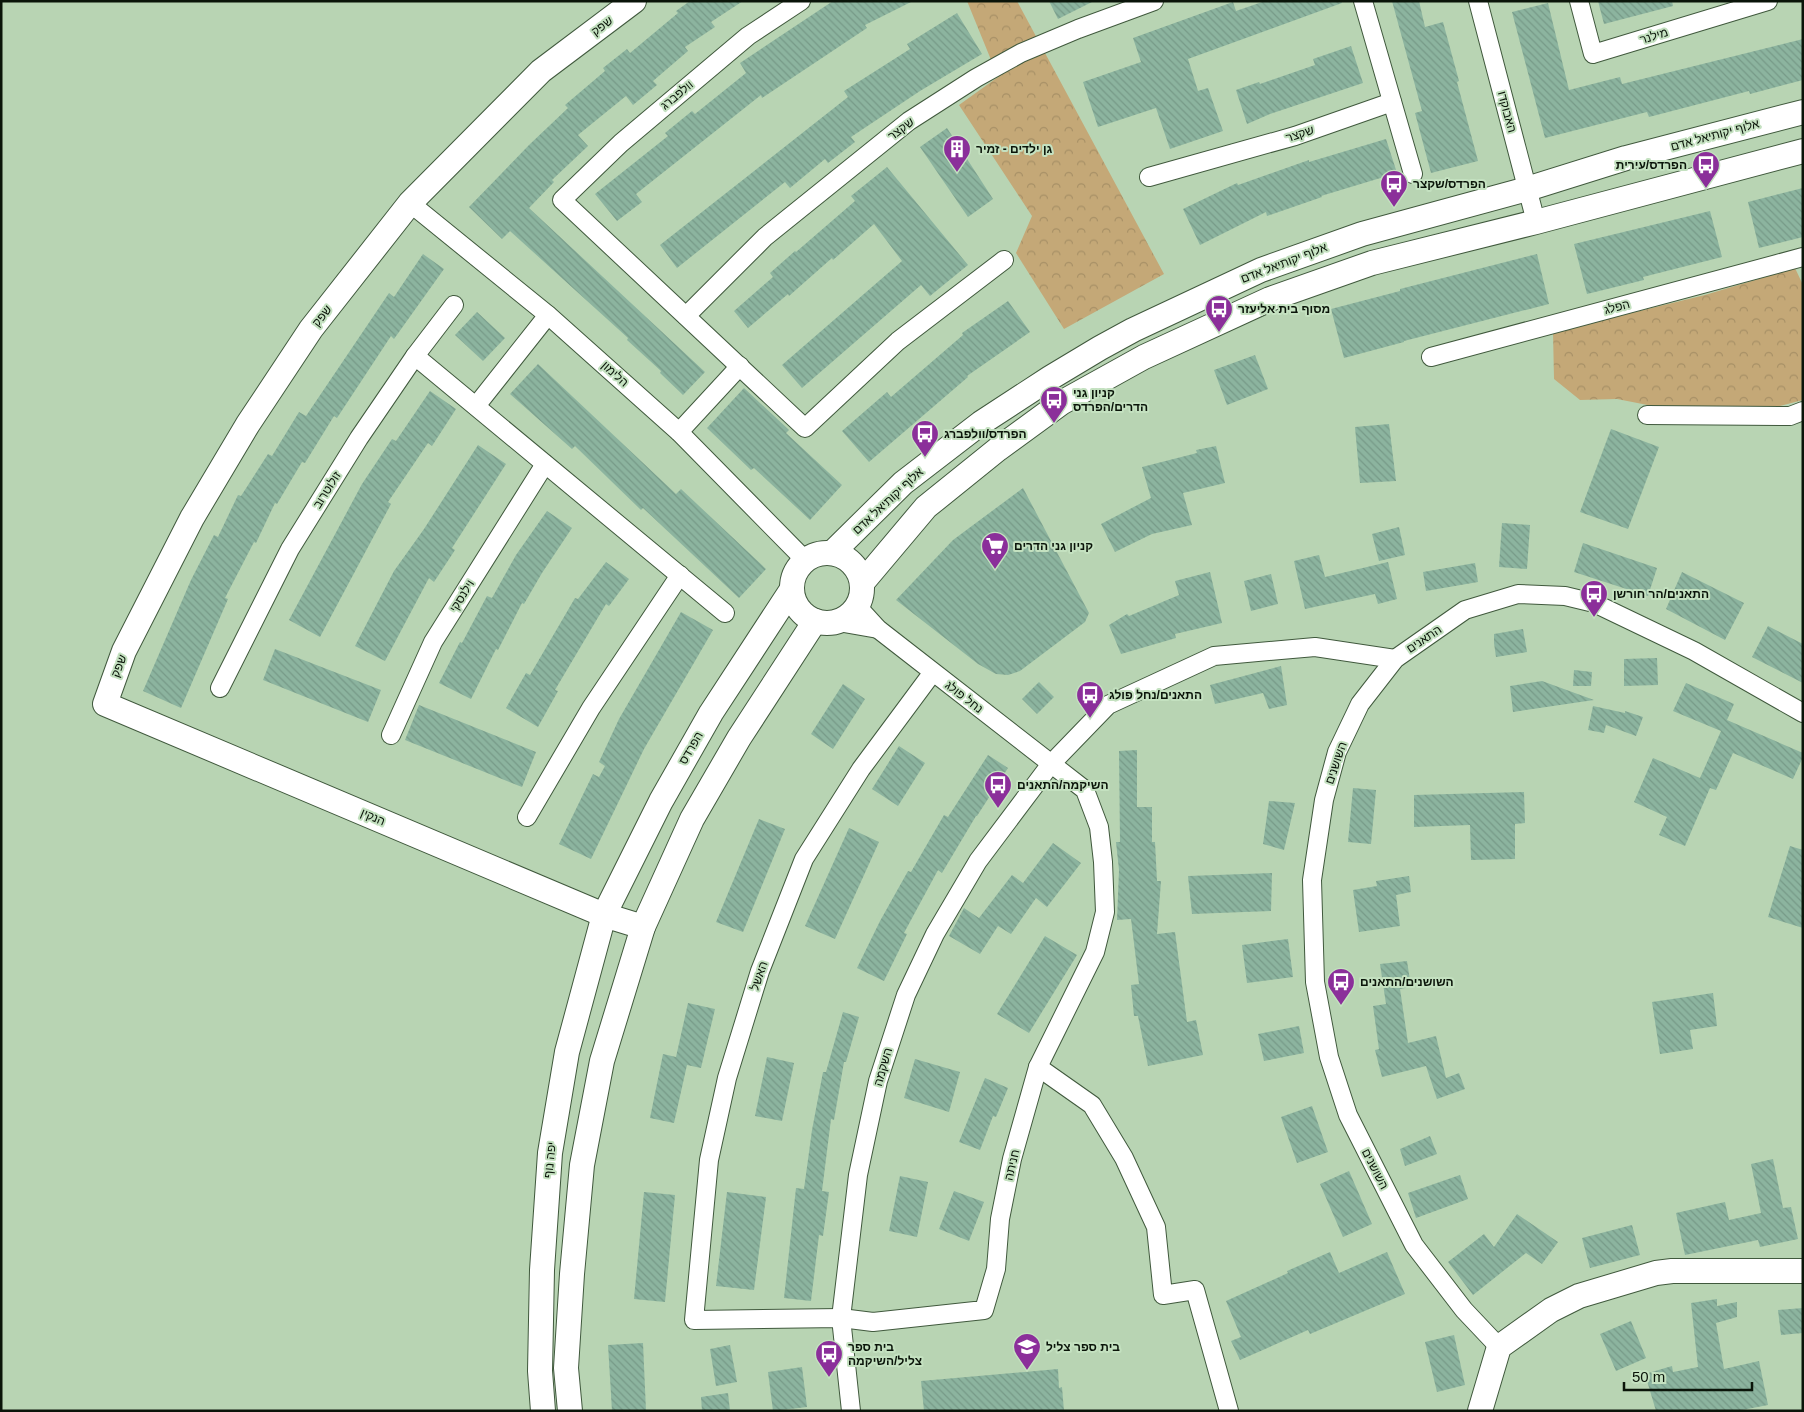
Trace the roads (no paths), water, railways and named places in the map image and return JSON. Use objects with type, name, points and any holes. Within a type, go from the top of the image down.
[{"type":"street","name":"שפק","points":[[105,704],[124,651],[192,518],[248,424],[311,329],[410,203],[541,71],[634,1]]},
{"type":"street","name":"וולפברג","points":[[686,316],[562,200],[621,143],[748,36],[801,1]]},
{"type":"street","name":"שקצר","points":[[686,316],[765,236],[910,121],[976,78],[1022,53],[1078,29],[1154,1]]},
{"type":"street","points":[[1363,1],[1413,174]]},
{"type":"street","name":"האבוקדו","points":[[1478,1],[1536,222]]},
{"type":"street","name":"מילנר","points":[[1579,1],[1593,54],[1768,1]]},
{"type":"street","name":"שקצר","points":[[1149,177],[1294,136],[1392,102]]},
{"type":"street","name":"אלוף יקותיאל אדם","points":[[832,553],[903,483],[981,423],[1050,378],[1133,330],[1261,270],[1362,234],[1626,158],[1803,112]]},
{"type":"street","points":[[862,583],[926,507],[998,449],[1061,403],[1144,357],[1270,299],[1372,263],[1536,222],[1803,151]]},
{"type":"street","name":"הלימון","points":[[410,203],[548,315],[680,432],[805,560]]},
{"type":"street","name":"הפלג","points":[[1431,357],[1803,257]]},
{"type":"street","points":[[686,316],[805,428],[898,341],[1004,260]]},
{"type":"street","name":"זולוטרוב","points":[[220,688],[290,549],[359,438],[415,356],[454,305]]},
{"type":"street","points":[[476,406],[548,315]]},
{"type":"street","points":[[415,356],[725,613]]},
{"type":"street","points":[[680,432],[740,366]]},
{"type":"street","points":[[1647,415],[1790,416],[1803,411]]},
{"type":"street","name":"וילנסקי","points":[[391,735],[433,642],[545,464]]},
{"type":"street","points":[[820,553],[832,553],[847,558],[856,567],[862,583],[861,596],[857,606],[849,616],[826,621],[806,616],[797,607],[792,589],[797,569],[805,560],[820,553]]},
{"type":"street","points":[[527,817],[591,708],[680,575]]},
{"type":"street","name":"הפרדס","points":[[604,915],[661,801],[711,713],[792,589]]},
{"type":"street","name":"התאנים","points":[[1050,765],[1108,705],[1214,656],[1315,647],[1394,659],[1466,610],[1518,594],[1565,596],[1594,603],[1694,651],[1803,713]]},
{"type":"street","name":"נחל פולג","points":[[857,606],[878,629],[1050,765]]},
{"type":"street","points":[[570,1411],[566,1368],[582,1165],[602,1061],[643,927],[692,819],[739,738],[826,621]]},
{"type":"street","name":"נחל פולג","points":[[826,621],[878,629]]},
{"type":"street","name":"השושנים","points":[[1394,659],[1360,704],[1337,752],[1324,800],[1312,880],[1316,982],[1329,1057],[1348,1115],[1414,1245],[1464,1310],[1499,1347]]},
{"type":"street","name":"האשל","points":[[694,1320],[709,1160],[727,1078],[760,971],[804,860],[860,769],[933,672]]},
{"type":"street","name":"הנקין","points":[[105,704],[604,915],[643,927]]},
{"type":"street","name":"חניתה","points":[[694,1320],[841,1318],[873,1322],[984,1310],[996,1269],[1000,1219],[1012,1159],[1038,1067],[1096,952],[1105,912],[1103,862],[1099,827],[1085,790],[1050,765]]},
{"type":"street","name":"השקמה","points":[[850,1411],[841,1318],[858,1175],[878,1081],[905,998],[935,934],[978,861],[1050,765]]},
{"type":"street","name":"יפה נוף","points":[[543,1411],[540,1371],[542,1270],[550,1154],[567,1052],[604,915]]},
{"type":"street","points":[[1038,1067],[1092,1105],[1124,1158],[1156,1227],[1164,1295],[1195,1290],[1230,1411]]},
{"type":"street","points":[[1480,1411],[1499,1347],[1550,1310],[1579,1296],[1656,1273],[1672,1271],[1803,1271]]},
{"type":"place","name":"גן ילדים - זמיר","points":[[957,173]]},
{"type":"place","name":"הפרדס/עירית","points":[[1706,189]]},
{"type":"place","name":"הפרדס/שקצר","points":[[1394,208]]},
{"type":"place","name":"מסוף בית אליעזר","points":[[1219,333]]},
{"type":"place","name":"קניון גני הדרים/הפרדס","points":[[1054,424]]},
{"type":"place","name":"הפרדס/וולפברג","points":[[925,458]]},
{"type":"place","name":"קניון גני הדרים","points":[[995,570]]},
{"type":"place","name":"התאנים/הר חורשן","points":[[1594,618]]},
{"type":"place","name":"התאנים/נחל פולג","points":[[1090,719]]},
{"type":"place","name":"השיקמה/התאנים","points":[[998,809]]},
{"type":"place","name":"השושנים/התאנים","points":[[1341,1006]]},
{"type":"place","name":"בית ספר צליל","points":[[1027,1371]]},
{"type":"place","name":"בית ספר צליל/השיקמה","points":[[829,1378]]}]
